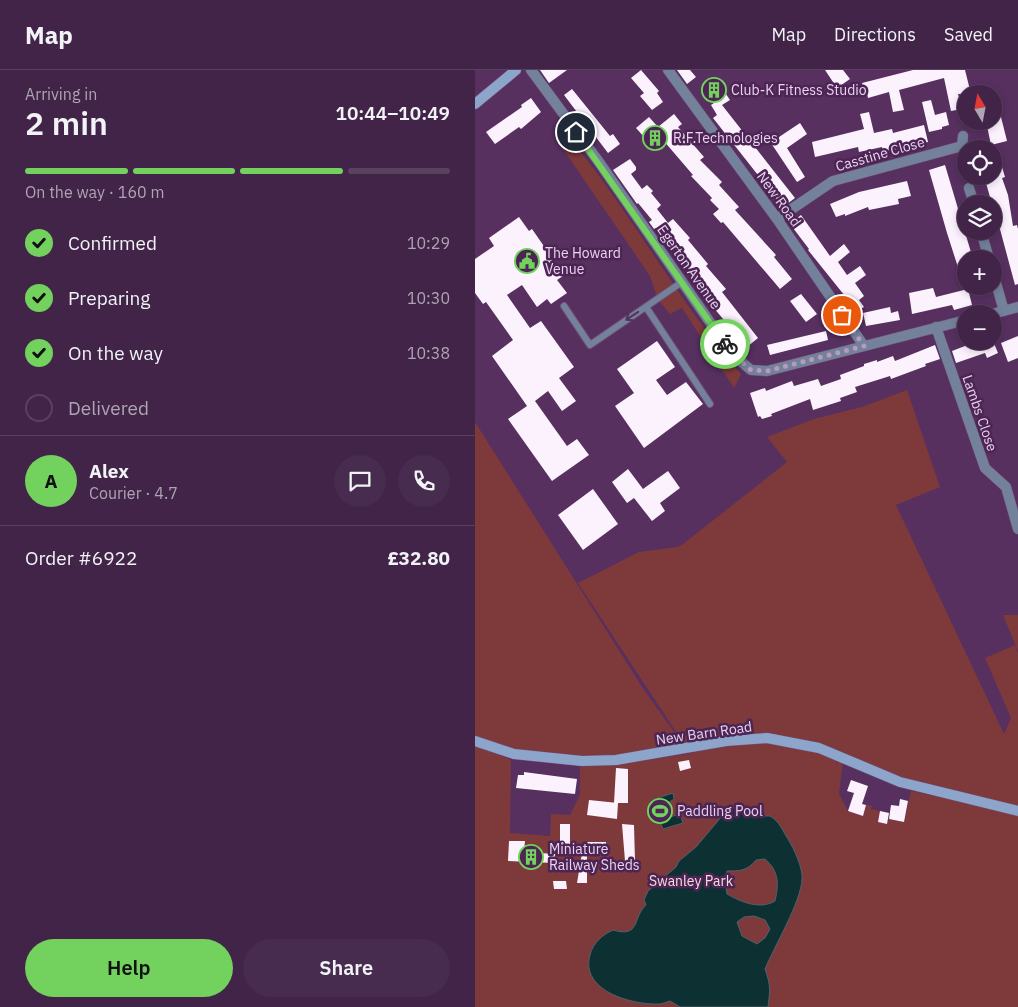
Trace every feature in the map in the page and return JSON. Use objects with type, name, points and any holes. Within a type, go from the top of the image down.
[{"type":"street","points":[[475,104],[516,70]]},
{"type":"street","name":"Egerton Avenue","points":[[531,70],[599,162],[733,354],[751,370],[767,371],[957,322]]},
{"type":"street","name":"New Road","points":[[668,70],[777,219],[864,346]]},
{"type":"street","name":"Casstine Close","points":[[777,219],[833,181],[962,146],[963,136]]},
{"type":"street","points":[[969,188],[971,195]]},
{"type":"street","points":[[999,295],[1004,311],[1018,307]]},
{"type":"street","name":"Lambs Close","points":[[936,327],[985,468],[1006,487],[1018,529]]},
{"type":"street","name":"New Barn Road","points":[[475,741],[514,754],[582,761],[616,760],[727,741],[767,738],[819,748],[901,782],[1018,811]]},
{"type":"lane","points":[[564,306],[591,345],[611,329],[682,282]]},
{"type":"lane","points":[[646,307],[710,404]]},
{"type":"green space","points":[[572,141],[615,198],[697,318],[741,374],[734,388],[682,308],[670,314],[658,300],[650,276],[563,149]]},
{"type":"green space","points":[[907,390],[940,487],[896,505],[1004,734],[1011,718],[985,658],[1015,645],[1018,654],[1018,807],[922,785],[794,739],[684,744],[578,583],[639,552],[677,547],[683,544],[787,462],[767,437],[814,419],[862,407]]},
{"type":"green space","points":[[475,422],[644,690],[683,744],[618,756],[577,757],[556,756],[514,749],[475,737]]},
{"type":"green space","points":[[1003,615],[1018,615],[1018,651]]},
{"type":"green space","name":"Swanley Park","points":[[770,742],[821,752],[837,758],[836,769],[838,759],[843,760],[839,794],[848,811],[863,816],[866,805],[872,806],[871,809],[880,811],[878,822],[887,824],[888,819],[904,822],[911,791],[934,796],[935,794],[1018,814],[1018,1007],[475,1007],[475,745],[511,760],[510,833],[550,836],[551,814],[570,815],[580,795],[580,767],[687,754],[728,744]]},
{"type":"shaded area","name":"Paddling Pool","points":[[673,793],[674,799],[664,806],[667,816],[680,814],[683,823],[663,829],[652,800]]},
{"type":"shaded area","points":[[741,806],[750,812],[755,809],[760,811],[762,816],[773,818],[781,826],[798,859],[801,870],[801,888],[797,899],[765,969],[769,988],[768,1007],[680,1007],[670,1001],[660,1004],[648,1004],[623,998],[600,987],[593,978],[589,967],[591,951],[596,943],[605,934],[613,930],[622,932],[632,929],[646,905],[644,900],[648,891],[696,847],[728,809]],"holes":[[[765,859],[773,868],[777,878],[775,901],[769,904],[757,905],[738,900],[727,894],[725,881],[727,871],[743,870],[756,860]],[[754,916],[765,920],[770,929],[765,938],[757,944],[742,936],[737,922],[744,917]]]},
{"type":"building","points":[[540,70],[567,70],[549,83]]},
{"type":"building","points":[[641,70],[659,91],[657,93],[663,102],[652,110],[640,96],[644,93],[631,78]]},
{"type":"building","points":[[677,70],[690,70],[696,77],[687,84]]},
{"type":"building","points":[[825,70],[843,70],[850,79],[837,88]]},
{"type":"building","points":[[913,70],[965,70],[969,85],[957,85],[957,110],[951,111],[944,78],[899,90],[904,110],[893,112],[889,92],[868,98],[862,83]]},
{"type":"building","points":[[715,78],[730,100],[722,105],[795,198],[783,207],[713,118],[717,115],[711,105],[714,103],[704,88]]},
{"type":"building","points":[[572,89],[610,136],[613,134],[620,144],[608,153],[564,95]]},
{"type":"building","points":[[531,98],[541,112],[521,129],[519,127],[495,144],[486,132],[522,107],[521,105]]},
{"type":"building","points":[[931,100],[935,115],[946,112],[949,125],[929,132],[922,102]]},
{"type":"building","points":[[869,112],[874,133],[892,129],[893,133],[924,125],[928,142],[883,152],[882,147],[859,152],[858,147],[815,157],[812,142],[864,129],[860,114]]},
{"type":"building","points":[[674,114],[682,124],[678,127],[704,157],[700,160],[722,182],[719,185],[739,207],[735,210],[776,255],[774,257],[792,279],[780,289],[723,222],[721,223],[713,214],[719,209],[710,200],[712,198],[691,176],[693,175],[663,140],[654,148],[636,128],[649,117],[658,127]]},
{"type":"building","points":[[800,123],[807,134],[787,148],[805,177],[797,182],[769,140],[778,135],[779,137]]},
{"type":"building","points":[[1003,125],[1007,141],[1002,142],[1002,140],[990,140],[988,130],[1003,130]]},
{"type":"building","points":[[630,159],[636,167],[636,170],[631,174],[642,189],[647,185],[653,191],[651,193],[661,205],[657,209],[668,223],[673,219],[690,238],[688,240],[708,264],[706,266],[726,289],[722,292],[758,338],[747,347],[713,307],[716,305],[677,256],[680,254],[656,228],[654,229],[649,222],[652,220],[637,204],[613,170]]},
{"type":"building","points":[[945,165],[957,205],[957,240],[967,240],[970,250],[957,250],[957,264],[947,233],[929,170]]},
{"type":"building","points":[[1002,167],[1005,177],[1002,178]]},
{"type":"building","points":[[1002,178],[1008,195],[1013,226],[1017,225],[1018,229],[1018,284],[1015,285],[1002,237],[1002,195],[989,195],[987,185],[1002,185]]},
{"type":"building","points":[[907,181],[911,196],[898,199],[899,204],[869,210],[868,207],[845,216],[845,214],[836,217],[830,204],[859,192]]},
{"type":"building","points":[[801,215],[830,256],[844,244],[850,252],[838,262],[847,275],[860,266],[866,275],[855,283],[864,296],[859,300],[864,307],[857,311],[808,250],[790,224]]},
{"type":"building","points":[[519,217],[529,231],[532,229],[548,252],[546,253],[563,276],[557,280],[567,293],[551,304],[547,299],[537,307],[522,285],[507,295],[530,328],[541,321],[574,367],[559,378],[576,401],[562,411],[548,391],[535,401],[567,446],[577,439],[589,455],[552,481],[508,419],[527,406],[492,356],[513,340],[486,302],[483,304],[475,293],[475,259],[494,246],[489,238]]},
{"type":"building","points":[[933,288],[936,297],[957,292],[957,295],[970,295],[972,305],[957,305],[957,309],[954,310],[952,305],[912,314],[909,293]]},
{"type":"building","points":[[801,294],[817,314],[806,322],[790,301]]},
{"type":"building","points":[[890,307],[891,313],[898,311],[900,320],[866,326],[863,313]]},
{"type":"building","points":[[826,331],[828,340],[770,355],[767,345]]},
{"type":"building","points":[[1018,336],[1018,358],[1008,362],[1002,343]]},
{"type":"building","points":[[657,341],[675,367],[656,380],[667,395],[686,382],[703,404],[644,448],[615,406],[634,393],[617,369]]},
{"type":"building","points":[[935,345],[940,359],[891,379],[890,376],[855,387],[857,392],[840,398],[841,401],[813,410],[810,399],[762,419],[760,416],[758,417],[750,393],[765,388],[766,391],[792,381],[794,386],[818,379],[821,386],[841,379],[840,375],[864,366],[864,364],[877,360],[877,362],[893,356],[895,361]]},
{"type":"building","points":[[957,349],[997,350],[998,353],[987,358],[985,353],[956,363],[952,351]]},
{"type":"building","points":[[628,469],[643,489],[668,471],[680,488],[660,503],[665,511],[652,521],[634,498],[627,503],[612,482]]},
{"type":"building","points":[[593,489],[618,524],[583,550],[558,515]]},
{"type":"building","points":[[689,760],[691,768],[680,771],[678,762]]},
{"type":"building","points":[[616,768],[628,769],[628,803],[614,803]]},
{"type":"building","points":[[524,772],[577,779],[575,794],[516,788],[518,775],[524,775]]},
{"type":"building","points":[[851,780],[868,786],[862,804],[866,805],[863,816],[848,811],[854,793],[847,791]]},
{"type":"building","points":[[900,799],[908,801],[904,822],[889,819],[891,805],[899,806]]},
{"type":"building","points":[[589,800],[618,803],[617,819],[587,815]]},
{"type":"building","points":[[880,811],[889,813],[887,824],[878,822]]},
{"type":"building","points":[[560,824],[570,824],[570,851],[560,851]]},
{"type":"building","points":[[622,824],[634,825],[635,861],[625,861]]},
{"type":"building","name":"Miniature Railway Sheds","points":[[509,841],[525,841],[524,852],[555,854],[554,863],[508,861]]},
{"type":"building","points":[[583,842],[606,842],[606,852],[582,852]]},
{"type":"building","points":[[582,853],[587,854],[587,883],[577,883]]},
{"type":"building","points":[[553,881],[566,881],[567,889],[554,889]]},
{"type":"way so far","points":[[725,344],[751,370],[767,371],[864,346],[842,315]]},
{"type":"place","name":"Club-K Fitness Studio","points":[[714,90]]},
{"type":"place","name":"R.F.Technologies","points":[[655,138]]},
{"type":"place","name":"The Howard Venue","points":[[527,261]]},
{"type":"place","name":"Paddling Pool","points":[[660,811]]},
{"type":"place","name":"Miniature Railway Sheds","points":[[531,857]]},
{"type":"route","points":[[576,132],[599,162],[725,344]]}]
